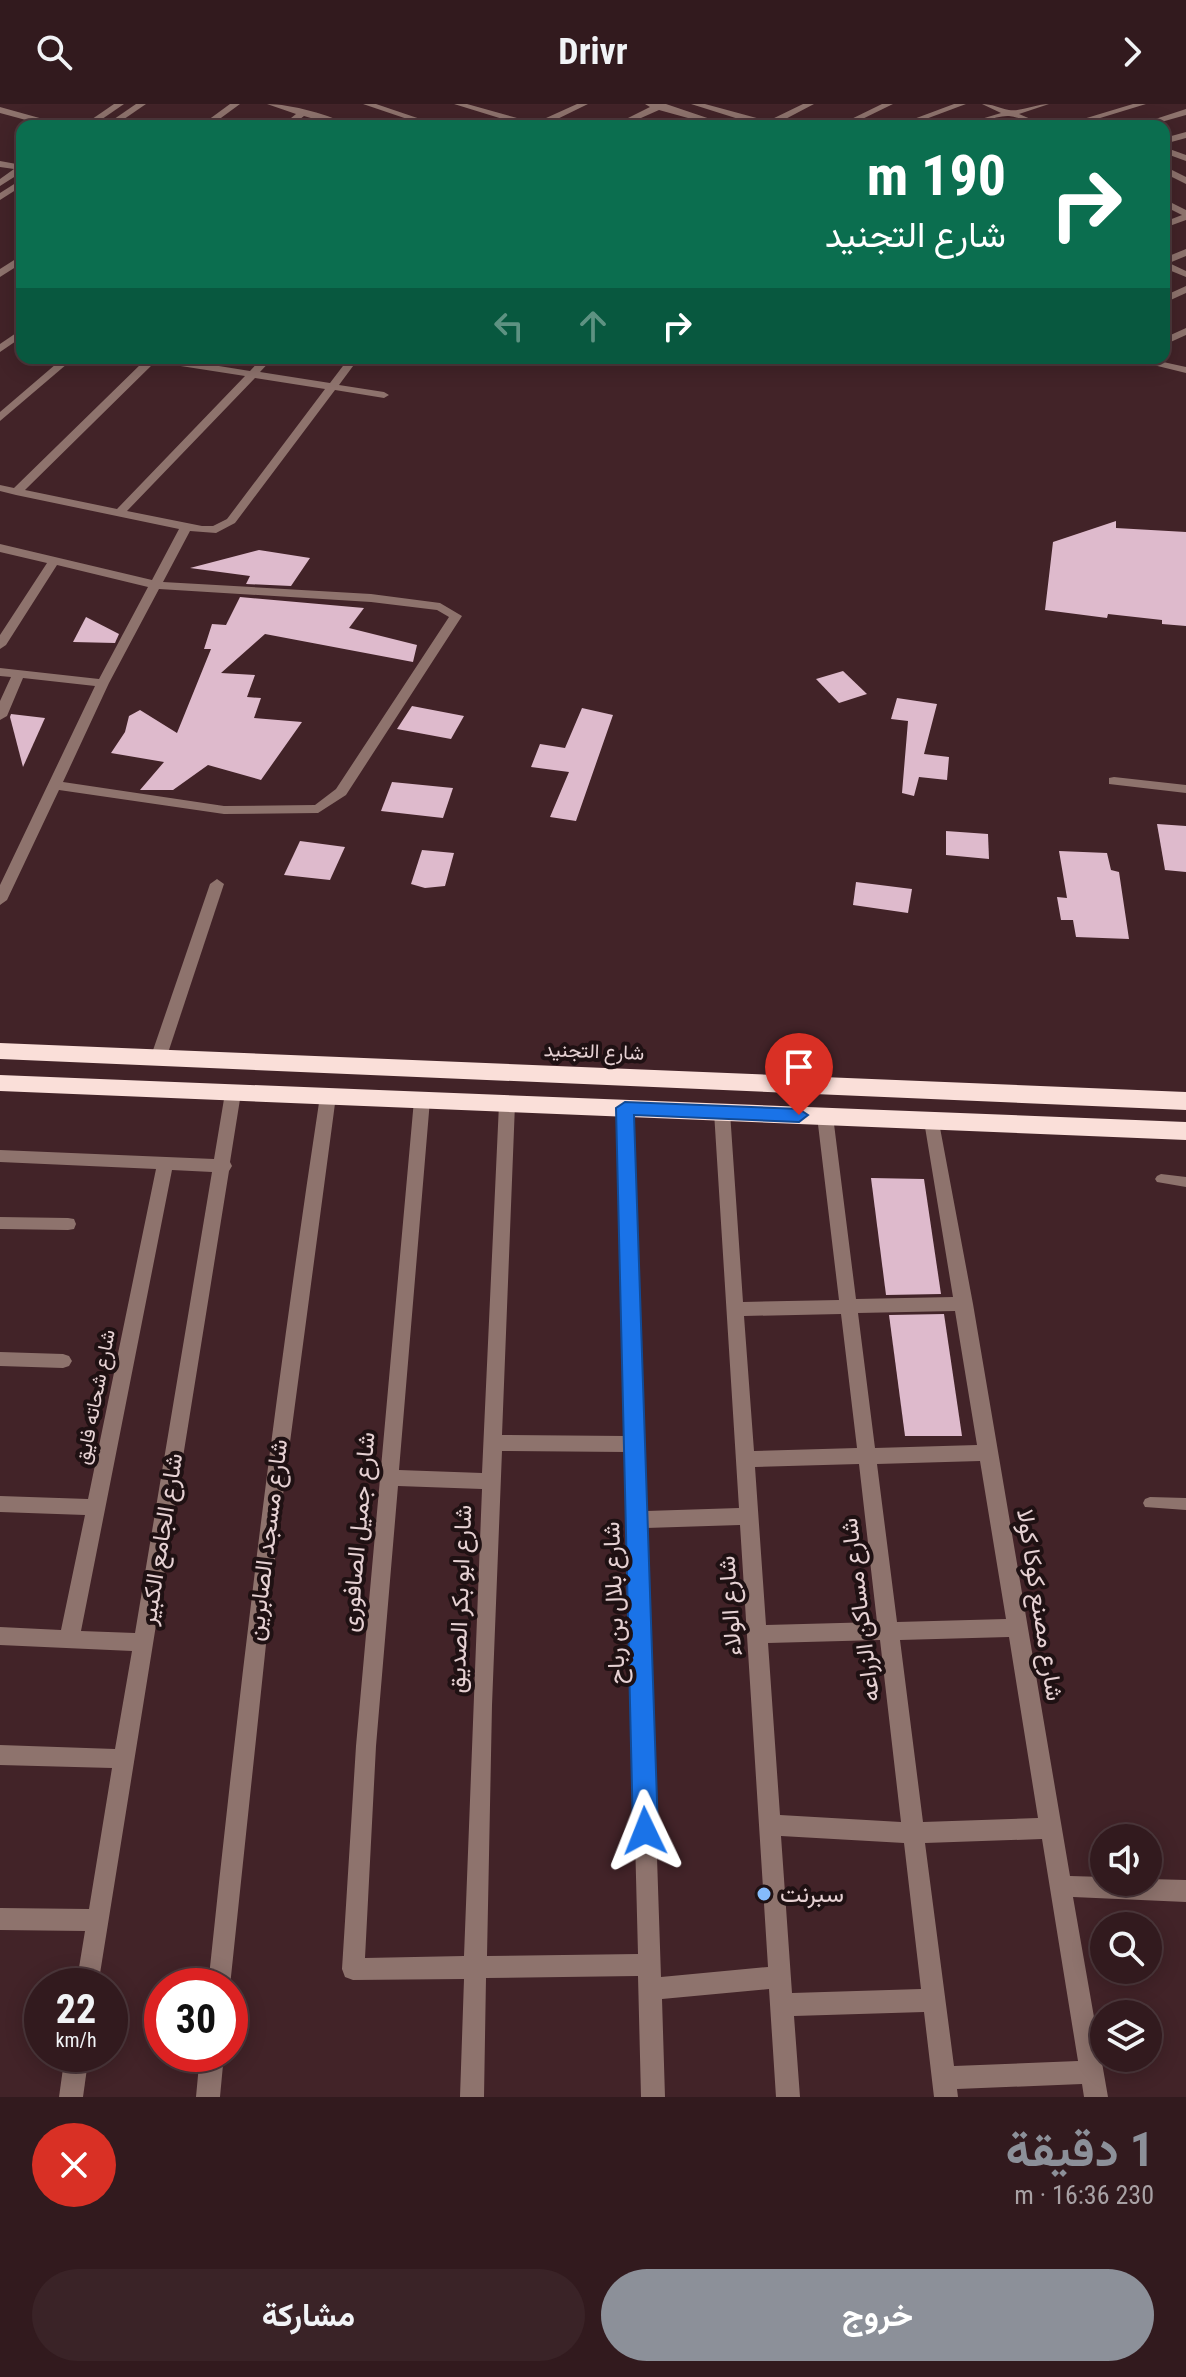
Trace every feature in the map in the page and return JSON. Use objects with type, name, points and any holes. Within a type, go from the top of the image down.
[{"type":"highway","name":"شارع التجنيد","points":[[0,1051],[1186,1101]]},
{"type":"highway","points":[[0,1083],[1186,1131]]},
{"type":"street","points":[[0,108],[7,104]]},
{"type":"street","points":[[213,120],[236,104]]},
{"type":"street","points":[[271,104],[329,120]]},
{"type":"street","points":[[367,104],[418,120]]},
{"type":"street","points":[[458,104],[511,120]]},
{"type":"street","points":[[487,113],[508,104]]},
{"type":"street","points":[[548,120],[584,104]]},
{"type":"street","points":[[649,104],[662,105],[707,120]]},
{"type":"street","points":[[695,104],[752,120]]},
{"type":"street","points":[[695,120],[733,104]]},
{"type":"street","points":[[779,120],[810,104]]},
{"type":"street","points":[[854,120],[889,104]]},
{"type":"street","points":[[916,120],[962,104]]},
{"type":"street","points":[[986,104],[1028,120]]},
{"type":"street","points":[[984,120],[1045,104]]},
{"type":"street","points":[[1085,120],[1142,104]]},
{"type":"street","points":[[95,120],[117,105],[138,107]]},
{"type":"street","points":[[629,120],[662,105]]},
{"type":"street","points":[[117,120],[138,107]]},
{"type":"street","points":[[0,108],[39,120]]},
{"type":"street","points":[[293,120],[304,112]]},
{"type":"street","points":[[1159,120],[1186,112]]},
{"type":"street","points":[[0,183],[5,175]]},
{"type":"street","points":[[0,349],[16,337]]},
{"type":"street","points":[[0,418],[62,364]]},
{"type":"street","points":[[16,492],[146,364]]},
{"type":"street","points":[[185,364],[384,395]]},
{"type":"street","points":[[118,514],[263,364]]},
{"type":"street","points":[[0,488],[186,527],[216,529],[231,521],[349,364]]},
{"type":"street","points":[[1158,364],[1186,370]]},
{"type":"street","points":[[0,900],[103,683],[186,527]]},
{"type":"street","points":[[0,548],[156,585],[408,602],[447,608],[455,620],[341,792],[327,806],[306,811],[224,810],[54,785]]},
{"type":"street","points":[[0,645],[54,561]]},
{"type":"street","points":[[0,672],[103,683]]},
{"type":"street","points":[[0,716],[18,675]]},
{"type":"street","points":[[1114,781],[1186,789]]},
{"type":"street","points":[[158,1059],[217,884]]},
{"type":"street","name":"شارع الجامع الكبير","points":[[90,1968],[224,1166],[233,1093]]},
{"type":"street","name":"شارع مسجد الصابرين","points":[[221,1968],[242,1750],[290,1351],[328,1096]]},
{"type":"street","name":"شارع جميل الصافورى","points":[[422,1100],[366,1746],[353,1969],[476,1967]]},
{"type":"street","name":"شارع ابو بكر الصديق","points":[[472,2097],[492,1443],[507,1104]]},
{"type":"street","name":"شارع بلال بن رباح","points":[[625,1108],[653,2097]]},
{"type":"street","name":"شارع الولاء","points":[[722,1112],[788,2097]]},
{"type":"street","name":"شارع مساكن الزراعه","points":[[825,1116],[945,2087]]},
{"type":"street","name":"شارع مصنع كوكا كولا","points":[[932,1121],[1090,2060]]},
{"type":"street","points":[[0,1156],[224,1166]]},
{"type":"street","name":"شارع شحاته فايق","points":[[69,1640],[165,1163]]},
{"type":"street","points":[[0,1223],[68,1224]]},
{"type":"street","points":[[736,1309],[964,1304]]},
{"type":"street","points":[[0,1359],[63,1361]]},
{"type":"street","points":[[492,1443],[635,1444]]},
{"type":"street","points":[[746,1459],[989,1453]]},
{"type":"street","points":[[389,1478],[491,1481]]},
{"type":"street","points":[[0,1504],[95,1507]]},
{"type":"street","points":[[637,1520],[750,1516]]},
{"type":"street","points":[[757,1634],[1018,1628]]},
{"type":"street","points":[[0,1636],[144,1643]]},
{"type":"street","points":[[0,1755],[125,1759]]},
{"type":"street","points":[[771,1825],[914,1833],[1051,1828]]},
{"type":"street","points":[[1061,1886],[1186,1891]]},
{"type":"street","points":[[0,1919],[97,1920]]},
{"type":"street","points":[[476,1967],[649,1965]]},
{"type":"street","points":[[650,1989],[780,1977]]},
{"type":"street","points":[[782,2005],[935,2000]]},
{"type":"street","points":[[71,2097],[74,2072]]},
{"type":"street","points":[[208,2097],[210,2072]]},
{"type":"street","points":[[945,2087],[1092,2072]]},
{"type":"street","name":"شارع مصنع كوكا كولا","points":[[1092,2072],[1096,2097]]},
{"type":"lane","points":[[1161,1179],[1186,1182]]},
{"type":"lane","points":[[1150,1503],[1186,1504]]},
{"type":"building","points":[[1116,521],[1116,528],[1186,532],[1186,626],[1162,624],[1162,620],[1108,614],[1107,618],[1045,610],[1053,542]]},
{"type":"building","points":[[259,550],[310,558],[291,586],[246,584],[250,576],[190,568]]},
{"type":"building","points":[[240,597],[364,608],[349,628],[417,645],[413,662],[265,634],[221,673],[255,675],[247,697],[261,698],[254,718],[302,722],[261,780],[208,765],[173,790],[140,790],[164,762],[111,753],[125,732],[129,716],[140,710],[177,733],[211,649],[204,649],[212,624],[226,625]]},
{"type":"building","points":[[86,617],[119,634],[115,643],[73,642]]},
{"type":"building","points":[[843,671],[867,694],[839,703],[816,679]]},
{"type":"building","points":[[897,698],[937,704],[924,754],[949,757],[947,780],[919,777],[914,796],[902,793],[908,721],[891,719]]},
{"type":"building","points":[[412,706],[464,716],[451,739],[397,729]]},
{"type":"building","points":[[582,708],[613,715],[576,821],[550,817],[569,772],[531,767],[540,744],[565,748]]},
{"type":"building","points":[[11,714],[45,718],[23,767],[10,717]]},
{"type":"building","points":[[392,782],[453,788],[443,818],[381,811]]},
{"type":"building","points":[[1157,824],[1186,826],[1186,872],[1165,870]]},
{"type":"building","points":[[946,831],[988,834],[989,859],[946,855]]},
{"type":"building","points":[[300,841],[345,847],[330,880],[284,875]]},
{"type":"building","points":[[422,850],[454,853],[445,886],[425,888],[411,884]]},
{"type":"building","points":[[1059,851],[1107,853],[1111,870],[1119,872],[1129,939],[1076,937],[1073,920],[1061,920],[1057,897],[1067,898]]},
{"type":"building","points":[[856,882],[912,889],[908,913],[853,905]]},
{"type":"building","points":[[871,1178],[924,1179],[941,1294],[886,1295]]},
{"type":"building","points":[[944,1314],[962,1436],[905,1436],[889,1315]]},
{"type":"place","name":"سبرنت","points":[[764,1894]]},
{"type":"route","points":[[645,1831],[625,1108],[799,1115]]}]
